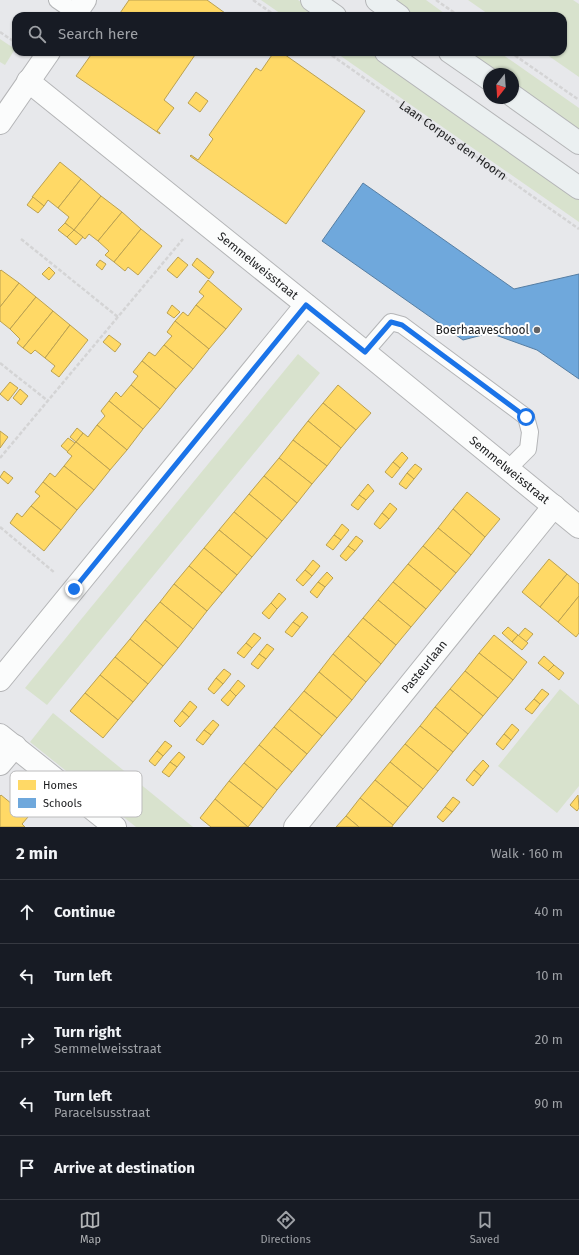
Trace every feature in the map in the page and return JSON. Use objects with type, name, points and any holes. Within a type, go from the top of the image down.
[{"type":"main road","points":[[312,0],[329,12]]},
{"type":"main road","points":[[377,0],[394,12]]},
{"type":"main road","points":[[392,56],[579,188]]},
{"type":"main road","points":[[456,56],[483,75]]},
{"type":"main road","points":[[519,100],[579,143]]},
{"type":"street","points":[[0,123],[46,56]]},
{"type":"street","name":"Semmelweisstraat","points":[[28,81],[365,352],[579,527]]},
{"type":"street","points":[[0,680],[306,305]]},
{"type":"street","name":"Pasteurlaan","points":[[294,827],[554,506]]},
{"type":"street","points":[[0,764],[7,740],[46,771]]},
{"type":"street","points":[[103,817],[116,827]]},
{"type":"lane","points":[[57,0],[78,10]]},
{"type":"lane","points":[[365,352],[391,322],[402,325],[526,417],[530,432],[528,449],[508,469]]},
{"type":"path","points":[[253,0],[270,12]]},
{"type":"path","points":[[436,0],[453,12]]},
{"type":"path","points":[[0,32],[12,40]]},
{"type":"path","name":"Laan Corpus den Hoorn","points":[[333,56],[579,229]]},
{"type":"path","points":[[516,56],[579,100]]},
{"type":"path","points":[[0,458],[199,219]]},
{"type":"path","points":[[21,239],[118,317]]},
{"type":"path","points":[[0,363],[48,401]]},
{"type":"path","points":[[0,527],[74,589]]},
{"type":"green space","points":[[261,0],[298,0],[315,12],[278,12]]},
{"type":"green space","points":[[392,0],[426,0],[442,12],[409,12]]},
{"type":"green space","points":[[468,0],[573,0],[579,4],[579,77],[549,56],[567,56],[567,12],[485,12]]},
{"type":"green space","points":[[0,39],[12,47],[12,54],[5,65],[0,62]]},
{"type":"green space","points":[[341,56],[378,56],[579,199],[579,222]]},
{"type":"green space","points":[[472,56],[505,56],[579,108],[579,131],[519,89],[519,68],[489,68]]},
{"type":"green space","points":[[298,354],[320,373],[47,705],[25,688]]},
{"type":"green space","points":[[560,689],[579,705],[579,786],[557,813],[498,766]]},
{"type":"green space","points":[[53,713],[124,771],[66,771],[30,742]]},
{"type":"green space","points":[[142,785],[193,827],[136,827],[124,817],[142,817]]},
{"type":"building: Homes","points":[[129,0],[207,0],[224,12],[121,12]]},
{"type":"building: Homes","points":[[90,56],[194,56],[164,100],[174,108],[157,131],[160,134],[76,76]]},
{"type":"building: Homes","points":[[271,56],[287,56],[365,111],[286,224],[190,156],[191,155],[198,160],[213,139],[209,135],[256,68],[261,71]]},
{"type":"building: Homes","points":[[196,92],[208,101],[200,112],[188,103]]},
{"type":"building: Homes","points":[[60,162],[81,179],[58,208],[48,200],[44,206],[32,197]]},
{"type":"building: Homes","points":[[81,179],[101,196],[74,230],[65,223],[69,217],[58,208]]},
{"type":"building: Homes","points":[[101,196],[122,212],[98,241],[89,234],[85,239],[74,230]]},
{"type":"building: Homes","points":[[33,197],[44,206],[38,213],[27,205]]},
{"type":"building: Homes","points":[[122,212],[141,229],[114,262],[105,255],[109,251],[98,241]]},
{"type":"building: Homes","points":[[65,223],[74,230],[67,237],[58,230]]},
{"type":"building: Homes","points":[[141,229],[162,246],[138,275],[128,267],[125,271],[114,262]]},
{"type":"building: Homes","points":[[74,230],[83,237],[76,245],[67,237]]},
{"type":"building: Homes","points":[[178,257],[188,265],[177,278],[167,270]]},
{"type":"building: Homes","points":[[197,258],[214,272],[209,279],[192,265]]},
{"type":"building: Homes","points":[[100,260],[106,264],[102,270],[96,265]]},
{"type":"building: Homes","points":[[49,267],[55,273],[49,280],[42,274]]},
{"type":"building: Homes","points":[[1,270],[19,283],[0,307],[0,271]]},
{"type":"building: Homes","points":[[208,280],[242,309],[226,329],[196,305],[204,296],[199,292]]},
{"type":"building: Homes","points":[[19,283],[36,297],[10,329],[0,321],[0,307]]},
{"type":"building: Homes","points":[[36,297],[53,311],[23,348],[17,343],[20,339],[10,329]]},
{"type":"building: Homes","points":[[172,305],[180,312],[174,318],[167,313]]},
{"type":"building: Homes","points":[[196,305],[226,329],[209,349],[175,321],[183,312],[188,316]]},
{"type":"building: Homes","points":[[53,311],[70,325],[45,358],[35,350],[31,354],[23,348]]},
{"type":"building: Homes","points":[[175,321],[209,349],[193,369],[164,345],[172,336],[167,332]]},
{"type":"building: Homes","points":[[70,325],[88,340],[59,377],[51,371],[55,366],[45,358]]},
{"type":"building: Homes","points":[[109,335],[121,344],[115,352],[103,342]]},
{"type":"building: Homes","points":[[164,345],[193,369],[176,389],[142,361],[149,352],[155,356]]},
{"type":"building: Homes","points":[[142,361],[176,389],[160,409],[131,385],[138,376],[133,372]]},
{"type":"building: Homes","points":[[10,382],[18,388],[8,401],[0,394]]},
{"type":"building: Homes","points":[[131,385],[160,409],[143,429],[109,401],[116,392],[121,397]]},
{"type":"building: Homes","points":[[338,385],[371,413],[356,430],[323,403]]},
{"type":"building: Homes","points":[[20,389],[28,396],[21,405],[13,398]]},
{"type":"building: Homes","points":[[109,401],[143,429],[127,450],[97,425],[105,416],[101,411]]},
{"type":"building: Homes","points":[[323,403],[356,430],[341,448],[308,421]]},
{"type":"building: Homes","points":[[308,421],[341,448],[327,466],[293,440]]},
{"type":"building: Homes","points":[[97,425],[127,450],[110,470],[76,442],[83,433],[88,437]]},
{"type":"building: Homes","points":[[77,428],[83,433],[76,442],[70,437]]},
{"type":"building: Homes","points":[[0,431],[8,437],[0,448]]},
{"type":"building: Homes","points":[[68,438],[75,443],[68,452],[61,446]]},
{"type":"building: Homes","points":[[293,440],[327,466],[312,484],[279,458]]},
{"type":"building: Homes","points":[[76,442],[110,470],[94,490],[64,466],[72,456],[67,452]]},
{"type":"building: Homes","points":[[402,452],[408,458],[400,468],[393,462]]},
{"type":"building: Homes","points":[[279,458],[312,484],[297,503],[264,476]]},
{"type":"building: Homes","points":[[393,462],[400,468],[392,478],[385,472]]},
{"type":"building: Homes","points":[[415,464],[422,469],[414,479],[407,473]]},
{"type":"building: Homes","points":[[64,466],[94,490],[77,510],[43,482],[50,473],[55,477]]},
{"type":"building: Homes","points":[[4,471],[13,478],[8,484],[0,477]]},
{"type":"building: Homes","points":[[407,473],[414,479],[406,489],[399,484]]},
{"type":"building: Homes","points":[[264,476],[297,503],[282,521],[249,494]]},
{"type":"building: Homes","points":[[43,482],[77,510],[61,530],[31,506],[40,496],[35,492]]},
{"type":"building: Homes","points":[[368,484],[374,491],[366,500],[359,495]]},
{"type":"building: Homes","points":[[467,492],[500,519],[485,537],[453,509]]},
{"type":"building: Homes","points":[[249,494],[282,521],[267,539],[234,512]]},
{"type":"building: Homes","points":[[359,495],[366,500],[358,510],[351,505]]},
{"type":"building: Homes","points":[[390,503],[397,509],[389,519],[382,513]]},
{"type":"building: Homes","points":[[31,506],[61,530],[44,551],[10,523],[17,513],[22,517]]},
{"type":"building: Homes","points":[[453,509],[485,537],[471,555],[438,528]]},
{"type":"building: Homes","points":[[234,512],[267,539],[252,557],[219,530]]},
{"type":"building: Homes","points":[[382,513],[389,519],[380,529],[374,524]]},
{"type":"building: Homes","points":[[342,524],[349,530],[341,540],[334,535]]},
{"type":"building: Homes","points":[[438,528],[471,555],[456,573],[423,546]]},
{"type":"building: Homes","points":[[219,530],[252,557],[237,575],[204,548]]},
{"type":"building: Homes","points":[[334,535],[341,540],[333,550],[326,545]]},
{"type":"building: Homes","points":[[356,536],[363,541],[355,551],[348,546]]},
{"type":"building: Homes","points":[[348,546],[355,551],[346,561],[340,556]]},
{"type":"building: Homes","points":[[423,546],[456,573],[441,591],[408,564]]},
{"type":"building: Homes","points":[[204,548],[237,575],[222,593],[189,566]]},
{"type":"building: Homes","points":[[549,559],[567,574],[540,607],[522,592]]},
{"type":"building: Homes","points":[[313,560],[320,566],[312,576],[305,570]]},
{"type":"building: Homes","points":[[408,564],[441,591],[426,609],[393,582]]},
{"type":"building: Homes","points":[[189,566],[222,593],[207,611],[174,584]]},
{"type":"building: Homes","points":[[305,570],[312,576],[303,586],[296,580]]},
{"type":"building: Homes","points":[[327,572],[333,578],[325,587],[318,582]]},
{"type":"building: Homes","points":[[567,574],[579,584],[579,596],[558,622],[540,607]]},
{"type":"building: Homes","points":[[318,582],[325,587],[317,598],[310,592]]},
{"type":"building: Homes","points":[[393,582],[426,609],[411,627],[378,600]]},
{"type":"building: Homes","points":[[174,584],[207,611],[193,629],[160,602]]},
{"type":"building: Homes","points":[[279,593],[286,599],[277,609],[271,603]]},
{"type":"building: Homes","points":[[579,596],[579,633],[576,637],[558,622]]},
{"type":"building: Homes","points":[[378,600],[411,627],[396,645],[363,618]]},
{"type":"building: Homes","points":[[160,602],[193,629],[178,648],[145,620]]},
{"type":"building: Homes","points":[[271,603],[277,609],[269,619],[262,613]]},
{"type":"building: Homes","points":[[302,612],[308,617],[300,627],[293,622]]},
{"type":"building: Homes","points":[[363,618],[396,645],[381,664],[348,636]]},
{"type":"building: Homes","points":[[145,620],[178,648],[163,666],[130,639]]},
{"type":"building: Homes","points":[[293,622],[300,627],[292,637],[285,632]]},
{"type":"building: Homes","points":[[508,627],[518,635],[512,642],[502,633]]},
{"type":"building: Homes","points":[[525,628],[533,634],[526,642],[518,636]]},
{"type":"building: Homes","points":[[254,633],[261,638],[252,648],[246,643]]},
{"type":"building: Homes","points":[[494,635],[527,662],[513,680],[479,653]]},
{"type":"building: Homes","points":[[518,635],[528,643],[522,650],[512,642]]},
{"type":"building: Homes","points":[[348,636],[381,664],[366,682],[333,654]]},
{"type":"building: Homes","points":[[130,639],[163,666],[148,684],[115,657]]},
{"type":"building: Homes","points":[[246,643],[252,648],[244,658],[237,653]]},
{"type":"building: Homes","points":[[267,644],[274,649],[266,659],[259,654]]},
{"type":"building: Homes","points":[[479,653],[513,680],[498,698],[465,671]]},
{"type":"building: Homes","points":[[259,654],[266,659],[258,669],[251,664]]},
{"type":"building: Homes","points":[[333,654],[366,682],[352,700],[319,672]]},
{"type":"building: Homes","points":[[544,656],[554,665],[548,671],[538,663]]},
{"type":"building: Homes","points":[[115,657],[148,684],[133,702],[100,675]]},
{"type":"building: Homes","points":[[554,665],[564,673],[559,680],[548,671]]},
{"type":"building: Homes","points":[[224,669],[231,674],[223,684],[216,678]]},
{"type":"building: Homes","points":[[465,671],[498,698],[483,716],[450,689]]},
{"type":"building: Homes","points":[[319,672],[352,700],[337,718],[304,691]]},
{"type":"building: Homes","points":[[100,675],[133,702],[118,720],[85,693]]},
{"type":"building: Homes","points":[[216,678],[223,684],[214,694],[208,689]]},
{"type":"building: Homes","points":[[238,680],[245,686],[236,696],[230,690]]},
{"type":"building: Homes","points":[[450,689],[483,716],[468,734],[435,707]]},
{"type":"building: Homes","points":[[542,689],[549,694],[540,704],[534,699]]},
{"type":"building: Homes","points":[[230,690],[236,696],[228,706],[221,700]]},
{"type":"building: Homes","points":[[304,691],[337,718],[322,736],[289,709]]},
{"type":"building: Homes","points":[[85,693],[118,720],[103,738],[70,711]]},
{"type":"building: Homes","points":[[534,699],[540,704],[532,714],[525,709]]},
{"type":"building: Homes","points":[[190,701],[197,707],[189,717],[182,711]]},
{"type":"building: Homes","points":[[435,707],[468,734],[453,752],[420,726]]},
{"type":"building: Homes","points":[[289,709],[322,736],[307,754],[274,727]]},
{"type":"building: Homes","points":[[182,711],[189,717],[180,727],[174,721]]},
{"type":"building: Homes","points":[[213,720],[219,725],[211,735],[204,730]]},
{"type":"building: Homes","points":[[512,724],[519,730],[511,740],[504,734]]},
{"type":"building: Homes","points":[[420,726],[453,752],[438,771],[405,744]]},
{"type":"building: Homes","points":[[274,727],[307,754],[292,772],[259,745]]},
{"type":"building: Homes","points":[[204,730],[211,735],[203,745],[196,740]]},
{"type":"building: Homes","points":[[504,734],[511,740],[503,750],[496,744]]},
{"type":"building: Homes","points":[[165,741],[172,746],[163,756],[157,751]]},
{"type":"building: Homes","points":[[405,744],[438,771],[423,789],[390,762]]},
{"type":"building: Homes","points":[[259,745],[292,772],[277,790],[244,763]]},
{"type":"building: Homes","points":[[157,751],[163,756],[155,766],[149,761]]},
{"type":"building: Homes","points":[[179,752],[185,757],[177,767],[170,762]]},
{"type":"building: Homes","points":[[483,760],[489,766],[481,776],[474,770]]},
{"type":"building: Homes","points":[[170,762],[177,767],[169,777],[162,772]]},
{"type":"building: Homes","points":[[390,762],[423,789],[408,807],[375,780]]},
{"type":"building: Homes","points":[[244,763],[277,790],[263,808],[229,781]]},
{"type":"building: Homes","points":[[474,770],[481,776],[473,786],[466,780]]},
{"type":"building: Homes","points":[[375,780],[408,807],[393,825],[360,798]]},
{"type":"building: Homes","points":[[229,781],[263,808],[248,827],[215,799]]},
{"type":"building: Homes","points":[[1,795],[10,802],[10,817],[28,817],[22,824],[25,827],[0,827]]},
{"type":"building: Homes","points":[[578,795],[579,808],[577,811],[570,805]]},
{"type":"building: Homes","points":[[453,797],[460,802],[452,812],[445,807]]},
{"type":"building: Homes","points":[[360,798],[393,825],[392,827],[359,827],[346,816]]},
{"type":"building: Homes","points":[[215,799],[248,827],[211,827],[200,818]]},
{"type":"building: Homes","points":[[445,807],[452,812],[443,822],[437,817]]},
{"type":"building: Homes","points":[[346,816],[359,827],[336,827]]},
{"type":"building: Schools","points":[[363,183],[514,289],[579,274],[579,379],[537,350],[490,333],[463,340],[322,241]]},
{"type":"place","name":"Boerhaaveschool","points":[[537,330]]},
{"type":"route","points":[[74,589],[306,305],[365,352],[391,322],[402,325],[526,417]]}]
